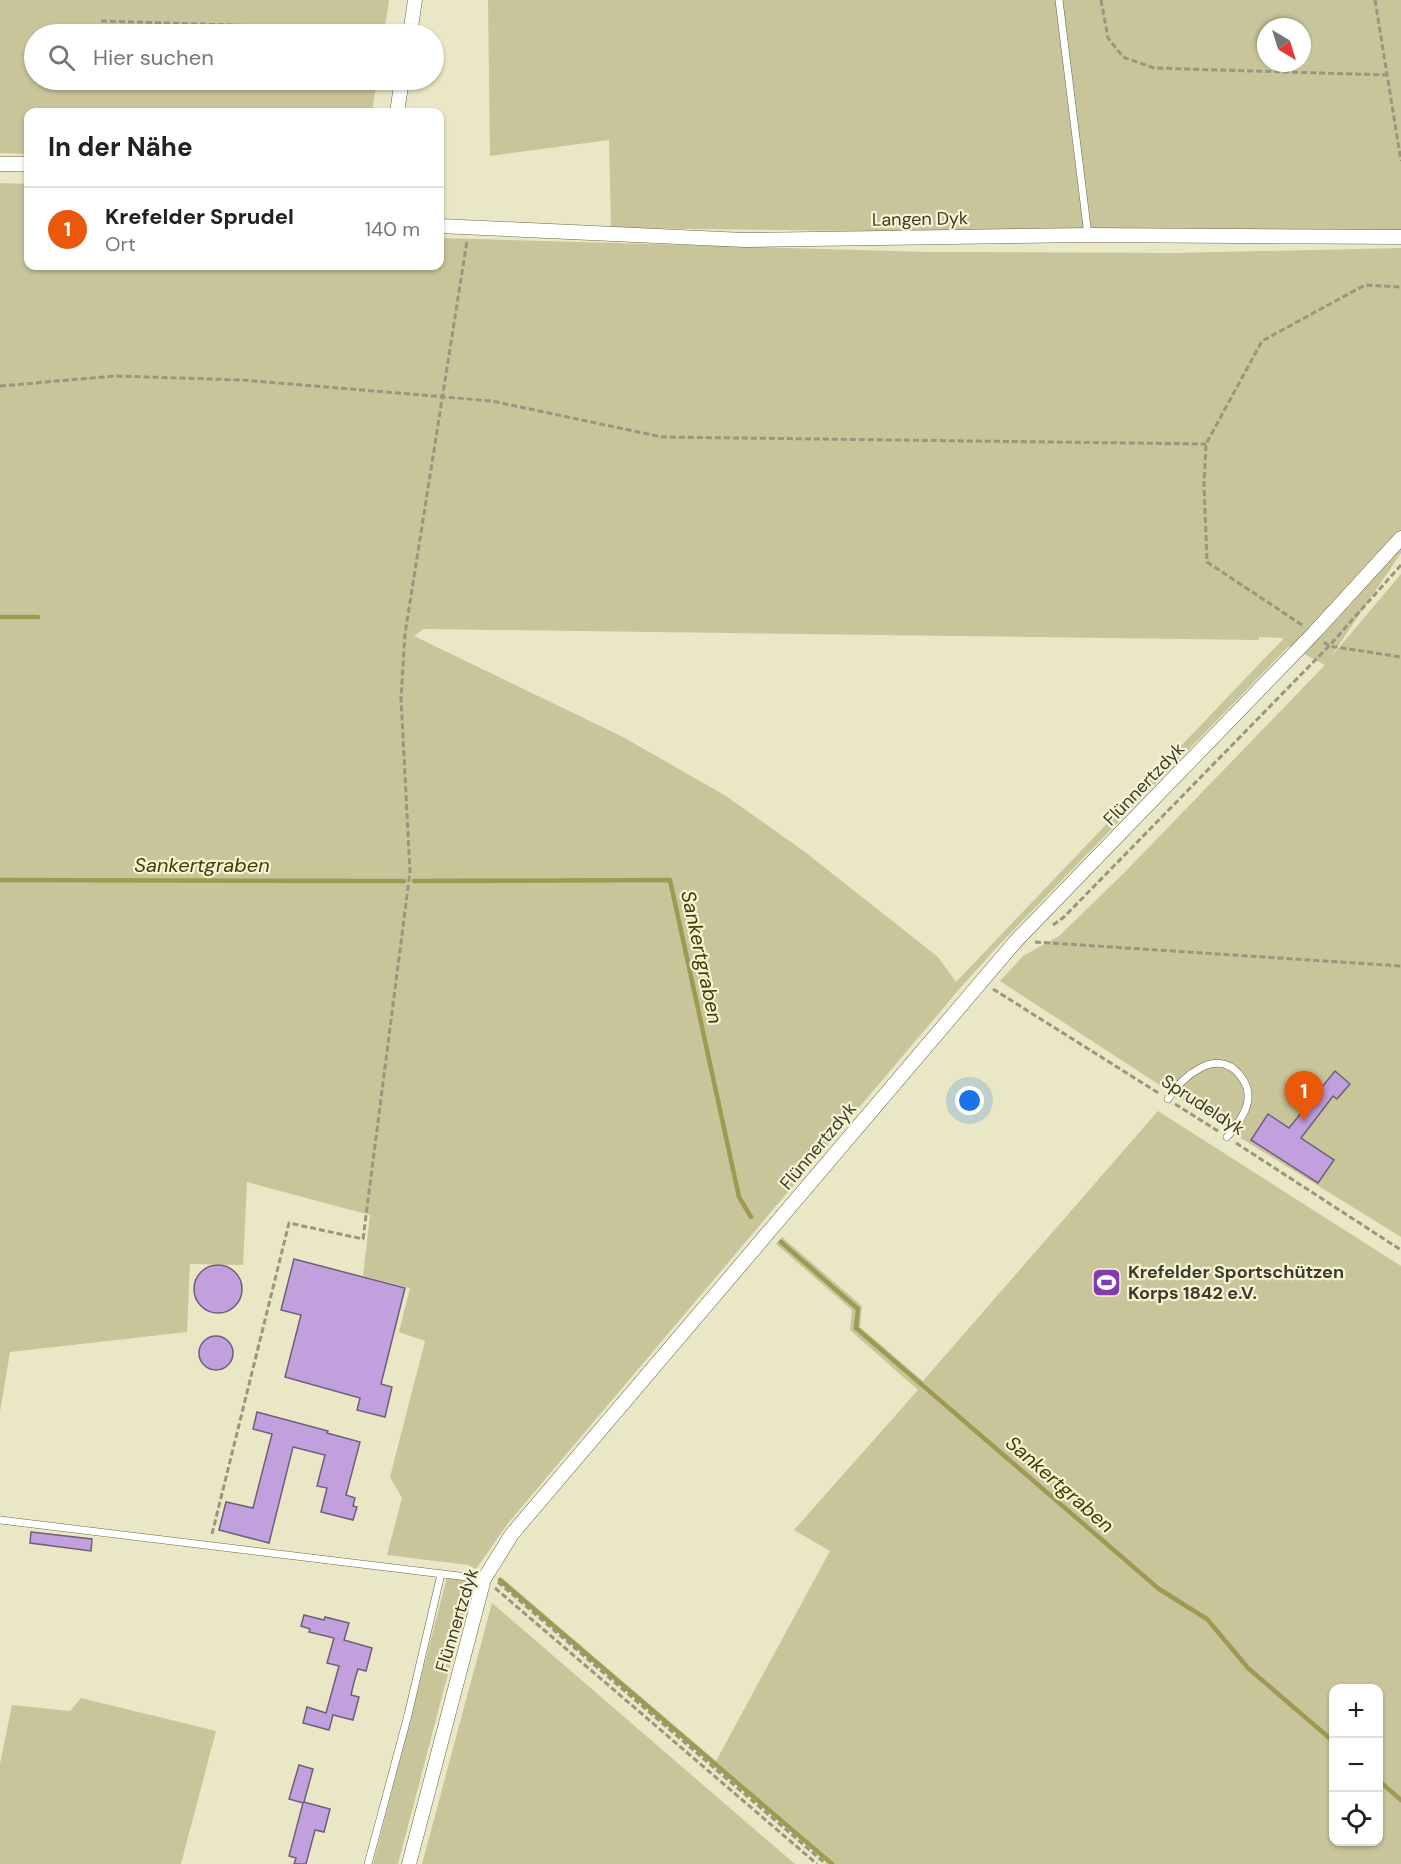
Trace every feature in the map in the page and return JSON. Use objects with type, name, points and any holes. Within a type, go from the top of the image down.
[{"type":"street","points":[[411,24],[415,0]]},
{"type":"street","points":[[398,108],[400,90]]},
{"type":"street","points":[[0,164],[24,164]]},
{"type":"street","name":"Langen Dyk","points":[[444,226],[744,240],[1088,235],[1401,237]]},
{"type":"street","name":"Flünnertzdyk","points":[[409,1864],[484,1579],[512,1534],[1015,942],[1314,633],[1401,538]]},
{"type":"lane","points":[[1059,0],[1088,235]]},
{"type":"lane","points":[[1168,1099],[1176,1086],[1194,1070],[1217,1062],[1233,1067],[1246,1082],[1248,1100],[1242,1118],[1227,1137]]},
{"type":"lane","points":[[0,1520],[484,1579]]},
{"type":"lane","points":[[368,1864],[408,1715],[441,1574]]},
{"type":"path","points":[[1101,0],[1108,38],[1123,57],[1154,68],[1387,75]]},
{"type":"path","points":[[1375,0],[1401,162]]},
{"type":"path","points":[[101,21],[178,24]]},
{"type":"path","points":[[209,1545],[289,1223],[363,1239],[410,872],[401,698],[405,634],[441,397],[467,249],[468,227]]},
{"type":"path","points":[[1314,633],[1207,562],[1204,485],[1206,444],[1262,341],[1365,285],[1401,286]]},
{"type":"path","points":[[0,386],[115,376],[242,380],[492,401],[662,437],[1206,444]]},
{"type":"path","points":[[1047,929],[1072,908],[1329,646],[1401,565]]},
{"type":"path","points":[[1329,646],[1401,657]]},
{"type":"path","points":[[1039,936],[1031,942],[1401,966]]},
{"type":"path","name":"Sprudeldyk","points":[[988,986],[1401,1250]]},
{"type":"path","points":[[484,1579],[817,1864]]},
{"type":"path","points":[[484,1579],[497,1582],[826,1864]]},
{"type":"shaded area","points":[[0,0],[389,0],[385,24],[24,24],[24,90],[375,90],[373,108],[24,108],[24,154],[0,153]]},
{"type":"shaded area","points":[[488,0],[1401,0],[1401,237],[611,228],[609,140],[490,156]]},
{"type":"shaded area","points":[[0,183],[24,184],[24,270],[444,270],[444,238],[928,252],[1176,253],[1401,248],[1401,553],[1330,658],[1401,574],[1401,1237],[1244,1140],[1000,981],[1023,956],[1059,936],[1124,873],[1325,665],[1289,646],[961,987],[509,1522],[476,1569],[468,1565],[387,1555],[402,1498],[390,1477],[425,1341],[399,1332],[410,1288],[363,1276],[370,1215],[247,1182],[243,1265],[190,1264],[187,1332],[10,1352],[0,1412]],"holes":[[[424,629],[1259,640],[1259,637],[1284,638],[956,982],[938,957],[805,852],[726,796],[623,737],[414,636]]]},
{"type":"shaded area","points":[[1158,1111],[1401,1266],[1401,1864],[829,1864],[499,1581],[501,1577],[716,1761],[830,1551],[794,1530],[918,1390],[850,1330],[852,1310],[776,1244],[782,1237],[862,1306],[860,1327],[923,1381]]},
{"type":"shaded area","points":[[447,1577],[463,1579],[471,1586],[398,1864],[373,1864]]},
{"type":"shaded area","points":[[492,1603],[760,1834],[795,1864],[422,1864]]},
{"type":"shaded area","points":[[81,1698],[216,1731],[181,1864],[0,1864],[0,1764],[12,1705],[70,1711]]},
{"type":"building","points":[[1335,1071],[1350,1084],[1337,1099],[1333,1096],[1301,1138],[1334,1160],[1318,1183],[1251,1140],[1268,1114],[1289,1128]]},
{"type":"building","points":[[294,1259],[405,1288],[381,1384],[392,1387],[385,1417],[357,1410],[360,1398],[285,1377],[301,1315],[281,1310]]},
{"type":"building","points":[[213,1265],[223,1265],[235,1272],[242,1284],[242,1294],[235,1306],[223,1313],[213,1313],[198,1302],[194,1294],[194,1284],[205,1269]]},
{"type":"building","points":[[216,1336],[228,1341],[233,1353],[228,1365],[216,1370],[204,1365],[199,1353],[204,1341]]},
{"type":"building","points":[[257,1412],[360,1442],[346,1495],[355,1498],[353,1506],[357,1507],[353,1520],[321,1512],[327,1488],[317,1486],[325,1455],[293,1447],[269,1543],[219,1530],[226,1502],[253,1508],[272,1434],[253,1429]]},
{"type":"building","points":[[31,1532],[92,1539],[91,1551],[30,1543]]},
{"type":"building","points":[[304,1615],[349,1623],[344,1640],[372,1648],[366,1671],[358,1669],[354,1682],[351,1695],[359,1697],[353,1720],[333,1715],[329,1730],[303,1723],[307,1707],[326,1713],[339,1666],[327,1663],[334,1638],[309,1632],[310,1629],[301,1626]]},
{"type":"building","points":[[299,1765],[313,1769],[304,1802],[330,1809],[324,1832],[315,1830],[306,1864],[294,1864],[296,1858],[289,1856],[303,1803],[289,1799]]},
{"type":"waterway","points":[[0,617],[38,617]]},
{"type":"waterway","name":"Sankertgraben","points":[[0,880],[404,881]]},
{"type":"waterway","name":"Sankertgraben","points":[[414,881],[670,880],[739,1197],[751,1217]]},
{"type":"waterway","name":"Sankertgraben","points":[[781,1242],[858,1309],[856,1328],[1159,1589],[1207,1619],[1248,1668],[1329,1738]]},
{"type":"waterway","points":[[500,1580],[832,1864]]},
{"type":"waterway","name":"Sankertgraben","points":[[1383,1784],[1401,1800]]},
{"type":"place","name":"Krefelder Sprudel","points":[[1304,1121]]},
{"type":"place","name":"Krefelder Sportschützen Korps 1842 e.V.","points":[[1107,1282]]}]
